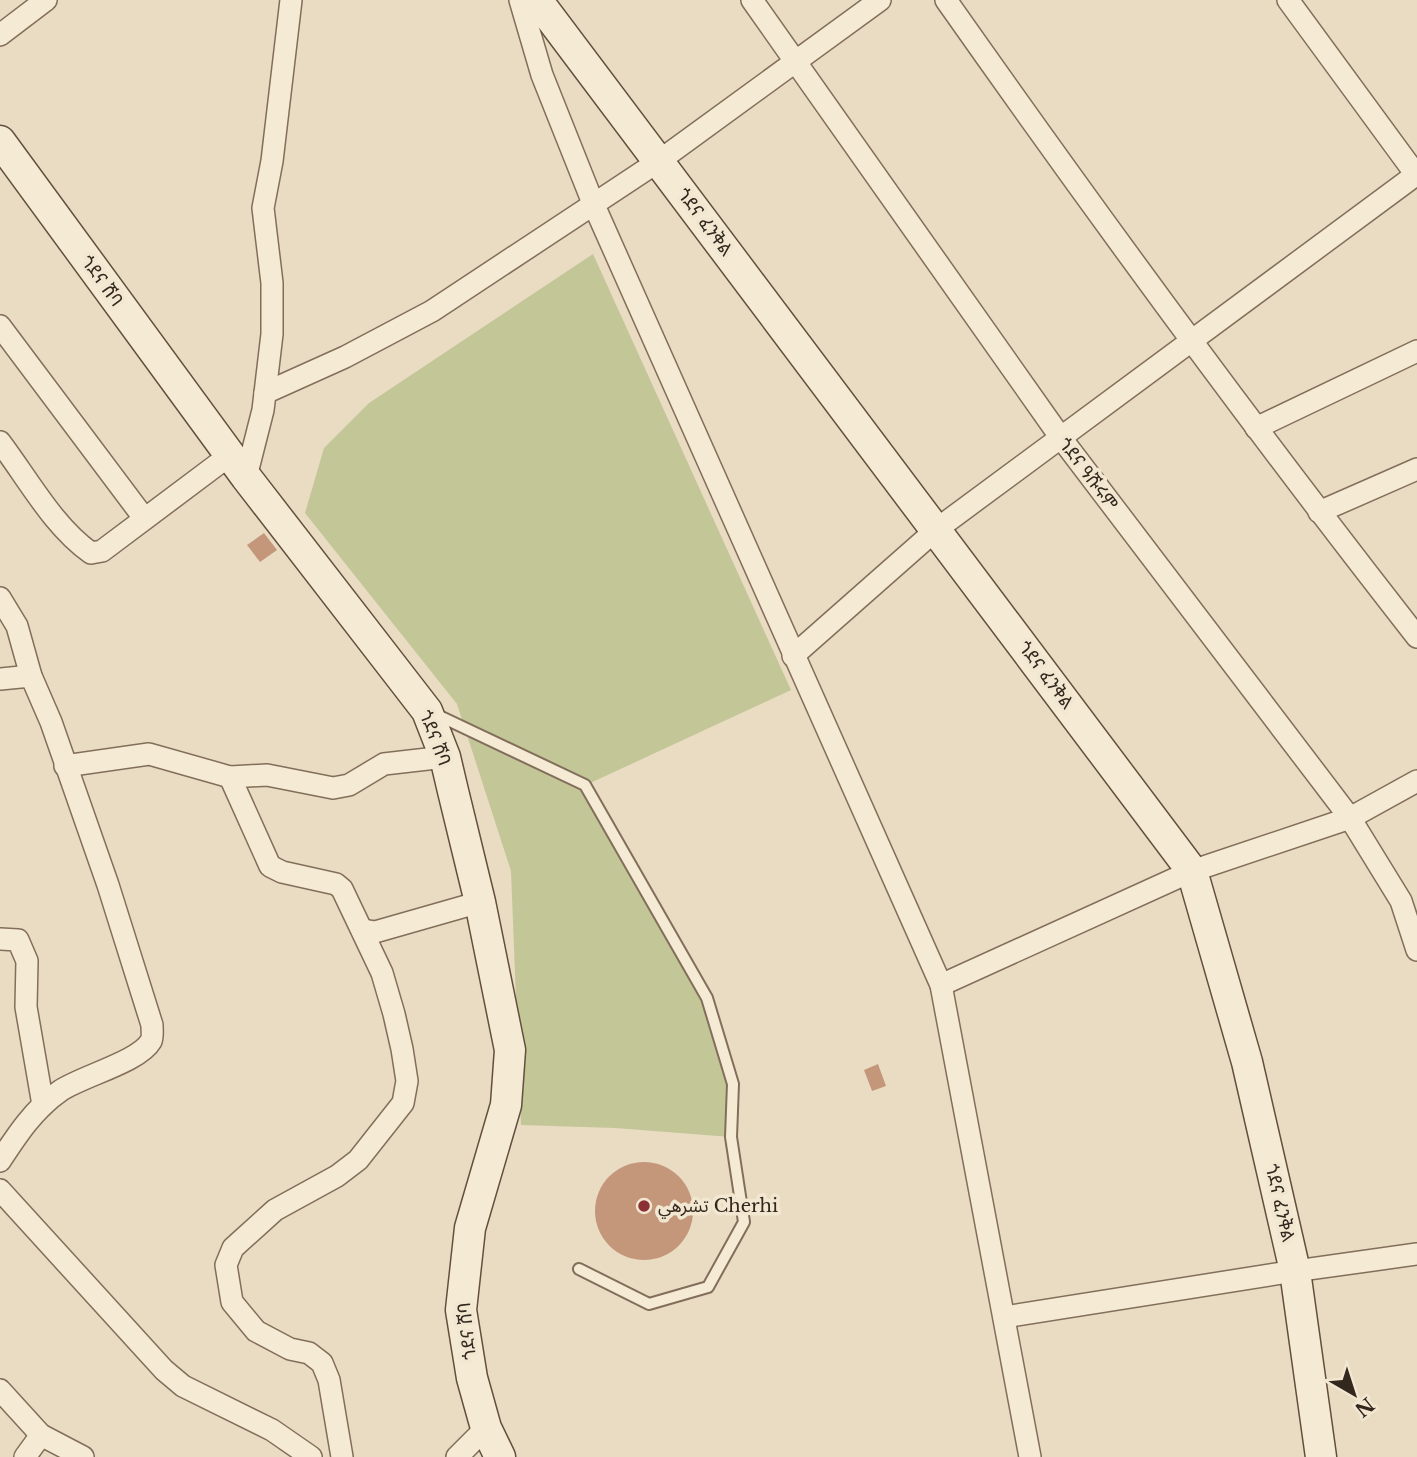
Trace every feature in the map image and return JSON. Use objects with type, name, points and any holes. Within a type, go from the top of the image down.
[{"type":"street","points":[[0,442],[55,516],[82,547],[92,553],[102,551],[144,517],[238,466],[263,410],[272,334],[272,283],[263,208],[272,161],[291,0]]},
{"type":"street","points":[[520,0],[542,75],[593,203],[941,985],[1030,1457]]},
{"type":"street","name":"ጎደና ፈንቅል","points":[[537,0],[1192,871],[1247,1062],[1295,1270],[1321,1457]]},
{"type":"street","name":"ጎደና ዓሹሩም","points":[[752,0],[1061,438],[1350,818],[1401,901],[1417,950]]},
{"type":"street","points":[[265,393],[345,357],[432,311],[659,161],[880,0]]},
{"type":"street","points":[[946,0],[1191,342],[1417,637]]},
{"type":"street","points":[[793,656],[937,529],[1417,175],[1288,0]]},
{"type":"street","points":[[0,35],[33,4]]},
{"type":"street","name":"ጎደና ሸባ","points":[[0,141],[238,466],[427,711],[445,757],[480,902],[509,1051],[506,1105],[470,1228],[461,1310],[472,1378],[486,1428],[500,1457]]},
{"type":"street","points":[[0,326],[144,517]]},
{"type":"street","points":[[1256,428],[1417,351]]},
{"type":"street","points":[[1319,512],[1417,469]]},
{"type":"street","points":[[0,598],[17,625],[31,676],[51,722],[141,983],[152,1025],[152,1040],[140,1053],[62,1089],[43,1105],[20,1131],[0,1161]]},
{"type":"street","points":[[0,679],[31,676]]},
{"type":"street","points":[[65,766],[149,754],[230,777],[267,775],[333,788],[349,785],[384,764],[445,757]]},
{"type":"street","points":[[230,777],[270,866],[282,872],[337,884],[349,901],[357,924],[363,930],[382,973],[402,1049],[407,1081],[403,1103],[358,1160],[337,1176],[275,1210],[233,1248],[226,1265],[232,1302],[256,1331],[290,1349],[309,1353],[321,1363],[329,1380],[342,1457]]},
{"type":"street","points":[[941,985],[1192,871],[1350,818],[1417,781]]},
{"type":"street","points":[[363,930],[375,932],[480,902]]},
{"type":"street","points":[[0,939],[18,940],[27,961],[26,1007],[43,1105]]},
{"type":"street","points":[[0,1190],[164,1370],[183,1386],[272,1430],[312,1457]]},
{"type":"street","points":[[1003,1317],[1295,1270],[1417,1254]]},
{"type":"street","points":[[0,1390],[41,1436],[83,1457]]},
{"type":"street","points":[[457,1457],[486,1428]]},
{"type":"street","points":[[25,1457],[41,1436]]},
{"type":"lane","points":[[427,711],[585,785],[707,998],[733,1084],[731,1137],[744,1222],[708,1287],[649,1304],[579,1269]]},
{"type":"green space","points":[[593,254],[791,690],[586,785],[707,998],[733,1084],[731,1137],[615,1128],[521,1125],[511,871],[457,704],[305,513],[324,448],[369,403]]},
{"type":"building","points":[[264,533],[277,550],[260,562],[247,545]]},
{"type":"building","points":[[878,1064],[886,1086],[872,1091],[864,1070]]},
{"type":"building","name":"تشرهي Cherhi","points":[[644,1162],[663,1166],[679,1176],[689,1192],[693,1211],[689,1230],[679,1246],[663,1256],[644,1260],[625,1256],[609,1246],[599,1230],[595,1211],[599,1192],[609,1176],[625,1166]]},
{"type":"place","name":"تشرهي Cherhi","points":[[644,1206]]}]
